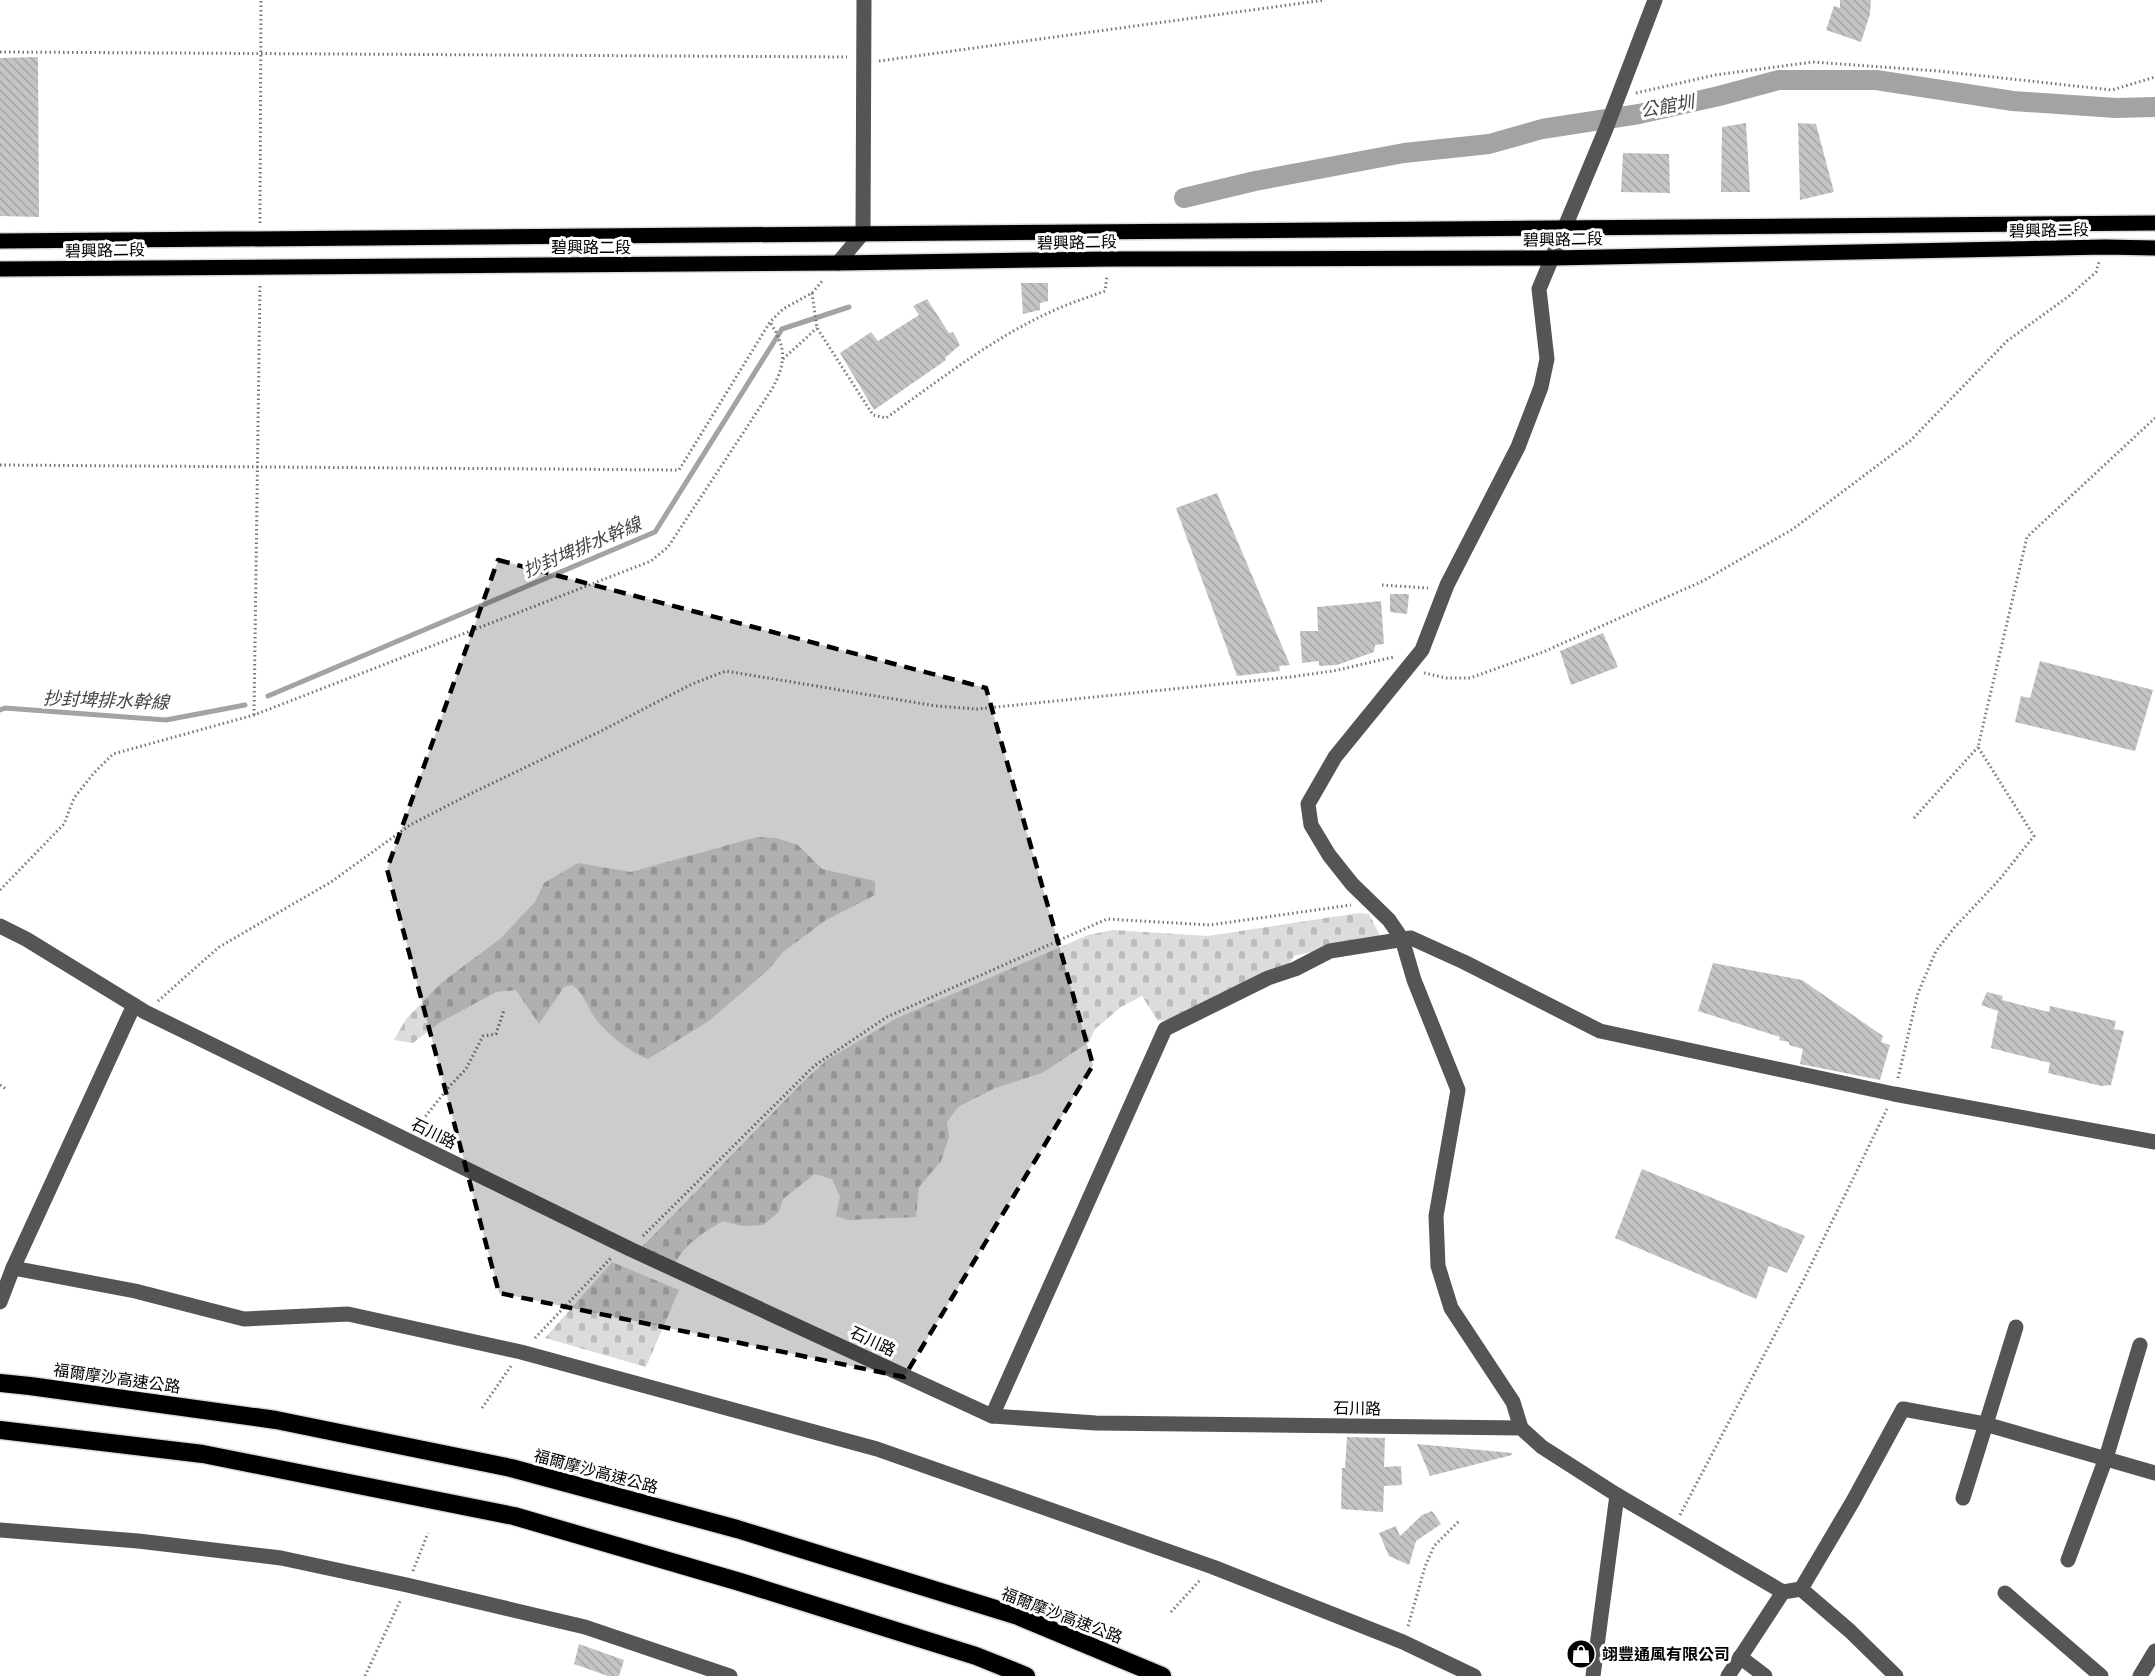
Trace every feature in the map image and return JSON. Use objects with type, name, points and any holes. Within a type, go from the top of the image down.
[{"type":"highway","name":"福爾摩沙高速公路","points":[[0,1383],[276,1420],[511,1468],[738,1529],[1018,1616],[1162,1676]]},
{"type":"highway","points":[[0,1430],[203,1454],[514,1516],[751,1585],[976,1656],[1026,1676]]},
{"type":"main road","name":"碧興路二段","points":[[0,241],[2155,223]]},
{"type":"main road","name":"碧興路二段","points":[[0,269],[1109,259],[1553,258],[2105,247],[2155,248]]},
{"type":"street","points":[[838,263],[864,233],[864,0]]},
{"type":"street","points":[[1655,0],[1605,131],[1539,289],[1547,359],[1540,387],[1518,447],[1444,592],[1422,650],[1335,757],[1308,804],[1311,825],[1329,855],[1352,884],[1389,921],[1402,939],[1414,980],[1458,1090],[1436,1216],[1438,1266],[1451,1308],[1513,1402],[1521,1428],[1542,1447],[1617,1495],[1783,1592],[1801,1589],[1853,1501],[1903,1409],[1985,1424],[2155,1473]]},
{"type":"street","name":"石川路","points":[[0,926],[26,939],[139,1009],[630,1249],[992,1416],[1096,1423],[1521,1428]]},
{"type":"street","points":[[992,1416],[1165,1029],[1268,978],[1295,969],[1330,951],[1411,938],[1464,962],[1600,1031],[1894,1094],[2155,1142]]},
{"type":"street","points":[[0,1302],[13,1268],[139,1009]]},
{"type":"street","points":[[13,1268],[135,1291],[244,1319],[348,1314],[521,1352],[877,1449],[1213,1566],[1403,1642],[1474,1676]]},
{"type":"street","points":[[1963,1498],[2016,1327]]},
{"type":"street","points":[[2068,1560],[2106,1458],[2140,1345]]},
{"type":"street","points":[[1593,1676],[1617,1495]]},
{"type":"street","points":[[0,1530],[138,1541],[281,1558],[585,1627],[730,1676]]},
{"type":"street","points":[[1801,1589],[1850,1631],[1896,1676]]},
{"type":"street","points":[[1728,1676],[1783,1592]]},
{"type":"street","points":[[2005,1593],[2101,1676]]},
{"type":"street","points":[[2139,1676],[2155,1651]]},
{"type":"street","points":[[1740,1657],[1765,1676]]},
{"type":"path","points":[[261,0],[261,238]]},
{"type":"path","points":[[0,52],[851,57],[865,63],[1326,0]]},
{"type":"path","points":[[1615,104],[1715,75],[1813,62],[1938,71],[2112,90],[2155,77]]},
{"type":"path","points":[[1408,669],[1446,678],[1470,678],[1491,671],[1543,652],[1703,581],[1793,529],[1910,441],[2007,341],[2069,296],[2096,272],[2105,247]]},
{"type":"path","points":[[812,293],[817,328],[873,415],[886,418],[964,362],[1013,331],[1058,308],[1105,291],[1109,259]]},
{"type":"path","points":[[0,465],[679,470],[770,322],[783,309],[812,293],[838,263]]},
{"type":"path","points":[[254,715],[260,266]]},
{"type":"path","points":[[0,890],[64,824],[74,798],[113,754],[254,715],[651,561],[668,547],[782,371],[782,347],[770,322]]},
{"type":"path","points":[[783,359],[817,328]]},
{"type":"path","points":[[1914,818],[1978,747],[2027,537],[2155,418]]},
{"type":"path","points":[[1382,585],[1416,586],[1444,592]]},
{"type":"path","points":[[139,1009],[219,947],[331,882],[410,825],[692,684],[726,671],[936,706],[977,710],[1301,676],[1333,671],[1422,650]]},
{"type":"path","points":[[1674,1527],[1804,1279],[1894,1094],[1918,993],[1936,951],[1954,928],[1999,880],[2034,836],[1978,747]]},
{"type":"path","points":[[482,1408],[521,1352],[612,1257],[630,1249],[814,1066],[887,1017],[1107,919],[1210,925],[1370,902]]},
{"type":"path","points":[[406,1140],[466,1069],[483,1036],[496,1034],[504,1010]]},
{"type":"path","points":[[0,1085],[6,1089]]},
{"type":"path","points":[[1403,1642],[1425,1566],[1434,1546],[1459,1521]]},
{"type":"path","points":[[365,1676],[428,1533]]},
{"type":"path","points":[[1171,1612],[1213,1566]]},
{"type":"highlighted area","points":[[498,560],[986,688],[1093,1065],[904,1377],[499,1293],[387,869]]},
{"type":"green space","points":[[757,837],[776,838],[798,845],[822,869],[875,881],[875,895],[826,920],[783,952],[768,970],[710,1020],[648,1059],[629,1049],[603,1028],[581,993],[572,985],[564,987],[539,1024],[516,990],[496,992],[439,1023],[413,1043],[394,1040],[406,1019],[441,983],[500,939],[535,902],[544,883],[578,863],[631,872]]},
{"type":"green space","points":[[1359,913],[1369,914],[1380,936],[1294,956],[1286,969],[1168,1020],[1158,1021],[1142,996],[1121,1007],[1095,1029],[1089,1042],[1042,1073],[995,1088],[958,1107],[947,1122],[949,1137],[941,1161],[919,1187],[916,1217],[849,1220],[836,1216],[840,1197],[832,1179],[815,1174],[783,1199],[779,1212],[763,1225],[742,1226],[723,1221],[690,1244],[675,1263],[638,1251],[827,1060],[895,1019],[1088,935],[1113,930],[1208,936]]},
{"type":"green space","points":[[612,1262],[679,1290],[646,1367],[545,1338]]},
{"type":"building","points":[[1840,0],[1871,0],[1870,14],[1861,42],[1826,30],[1834,6],[1840,8]]},
{"type":"building","points":[[38,57],[39,217],[0,216],[0,58]]},
{"type":"building","points":[[1746,123],[1750,192],[1721,192],[1722,127]]},
{"type":"building","points":[[1798,123],[1816,124],[1834,192],[1800,200]]},
{"type":"building","points":[[1623,153],[1669,154],[1670,193],[1621,192]]},
{"type":"building","points":[[1021,283],[1048,283],[1048,301],[1040,303],[1040,310],[1023,314]]},
{"type":"building","points":[[927,299],[949,333],[953,332],[960,345],[945,358],[946,360],[874,410],[840,353],[871,332],[878,341],[919,315],[913,306]]},
{"type":"building","points":[[1217,493],[1290,665],[1279,666],[1280,671],[1237,676],[1176,508]]},
{"type":"building","points":[[1390,594],[1409,594],[1407,614],[1390,612]]},
{"type":"building","points":[[1381,601],[1384,644],[1375,645],[1374,652],[1337,665],[1319,666],[1319,661],[1302,663],[1300,631],[1318,631],[1317,607]]},
{"type":"building","points":[[1603,633],[1618,667],[1571,685],[1560,651]]},
{"type":"building","points":[[2040,661],[2153,690],[2135,751],[2015,722],[2021,696],[2030,698]]},
{"type":"building","points":[[1713,963],[1802,980],[1883,1036],[1881,1042],[1890,1045],[1880,1080],[1800,1064],[1803,1049],[1779,1040],[1780,1037],[1698,1011]]},
{"type":"building","points":[[1987,992],[2003,996],[2002,1000],[2049,1012],[2050,1006],[2116,1021],[2114,1029],[2124,1031],[2111,1085],[2101,1086],[2048,1073],[2050,1063],[1991,1048],[1998,1011],[1981,1005]]},
{"type":"building","points":[[1642,1169],[1805,1236],[1787,1273],[1769,1266],[1756,1299],[1615,1238]]},
{"type":"building","points":[[1347,1437],[1385,1438],[1384,1467],[1401,1466],[1402,1485],[1384,1486],[1383,1512],[1341,1509],[1342,1468],[1345,1468]]},
{"type":"building","points":[[1417,1444],[1512,1453],[1512,1455],[1430,1476]]},
{"type":"building","points":[[1432,1511],[1441,1524],[1416,1541],[1409,1565],[1389,1556],[1379,1533],[1396,1526],[1400,1536],[1422,1515]]},
{"type":"building","points":[[579,1644],[624,1660],[619,1676],[608,1676],[574,1664]]},
{"type":"waterway","name":"公館圳","points":[[1184,198],[1255,181],[1404,153],[1489,144],[1542,129],[1639,114],[1779,80],[1876,80],[2013,101],[2116,108],[2155,107]]},
{"type":"waterway","name":"抄封埤排水幹線","points":[[268,696],[655,532],[782,329],[849,307]]},
{"type":"waterway","name":"抄封埤排水幹線","points":[[0,710],[5,708],[166,720],[245,705]]},
{"type":"place","name":"翊豐通風有限公司","points":[[1581,1654]]}]
